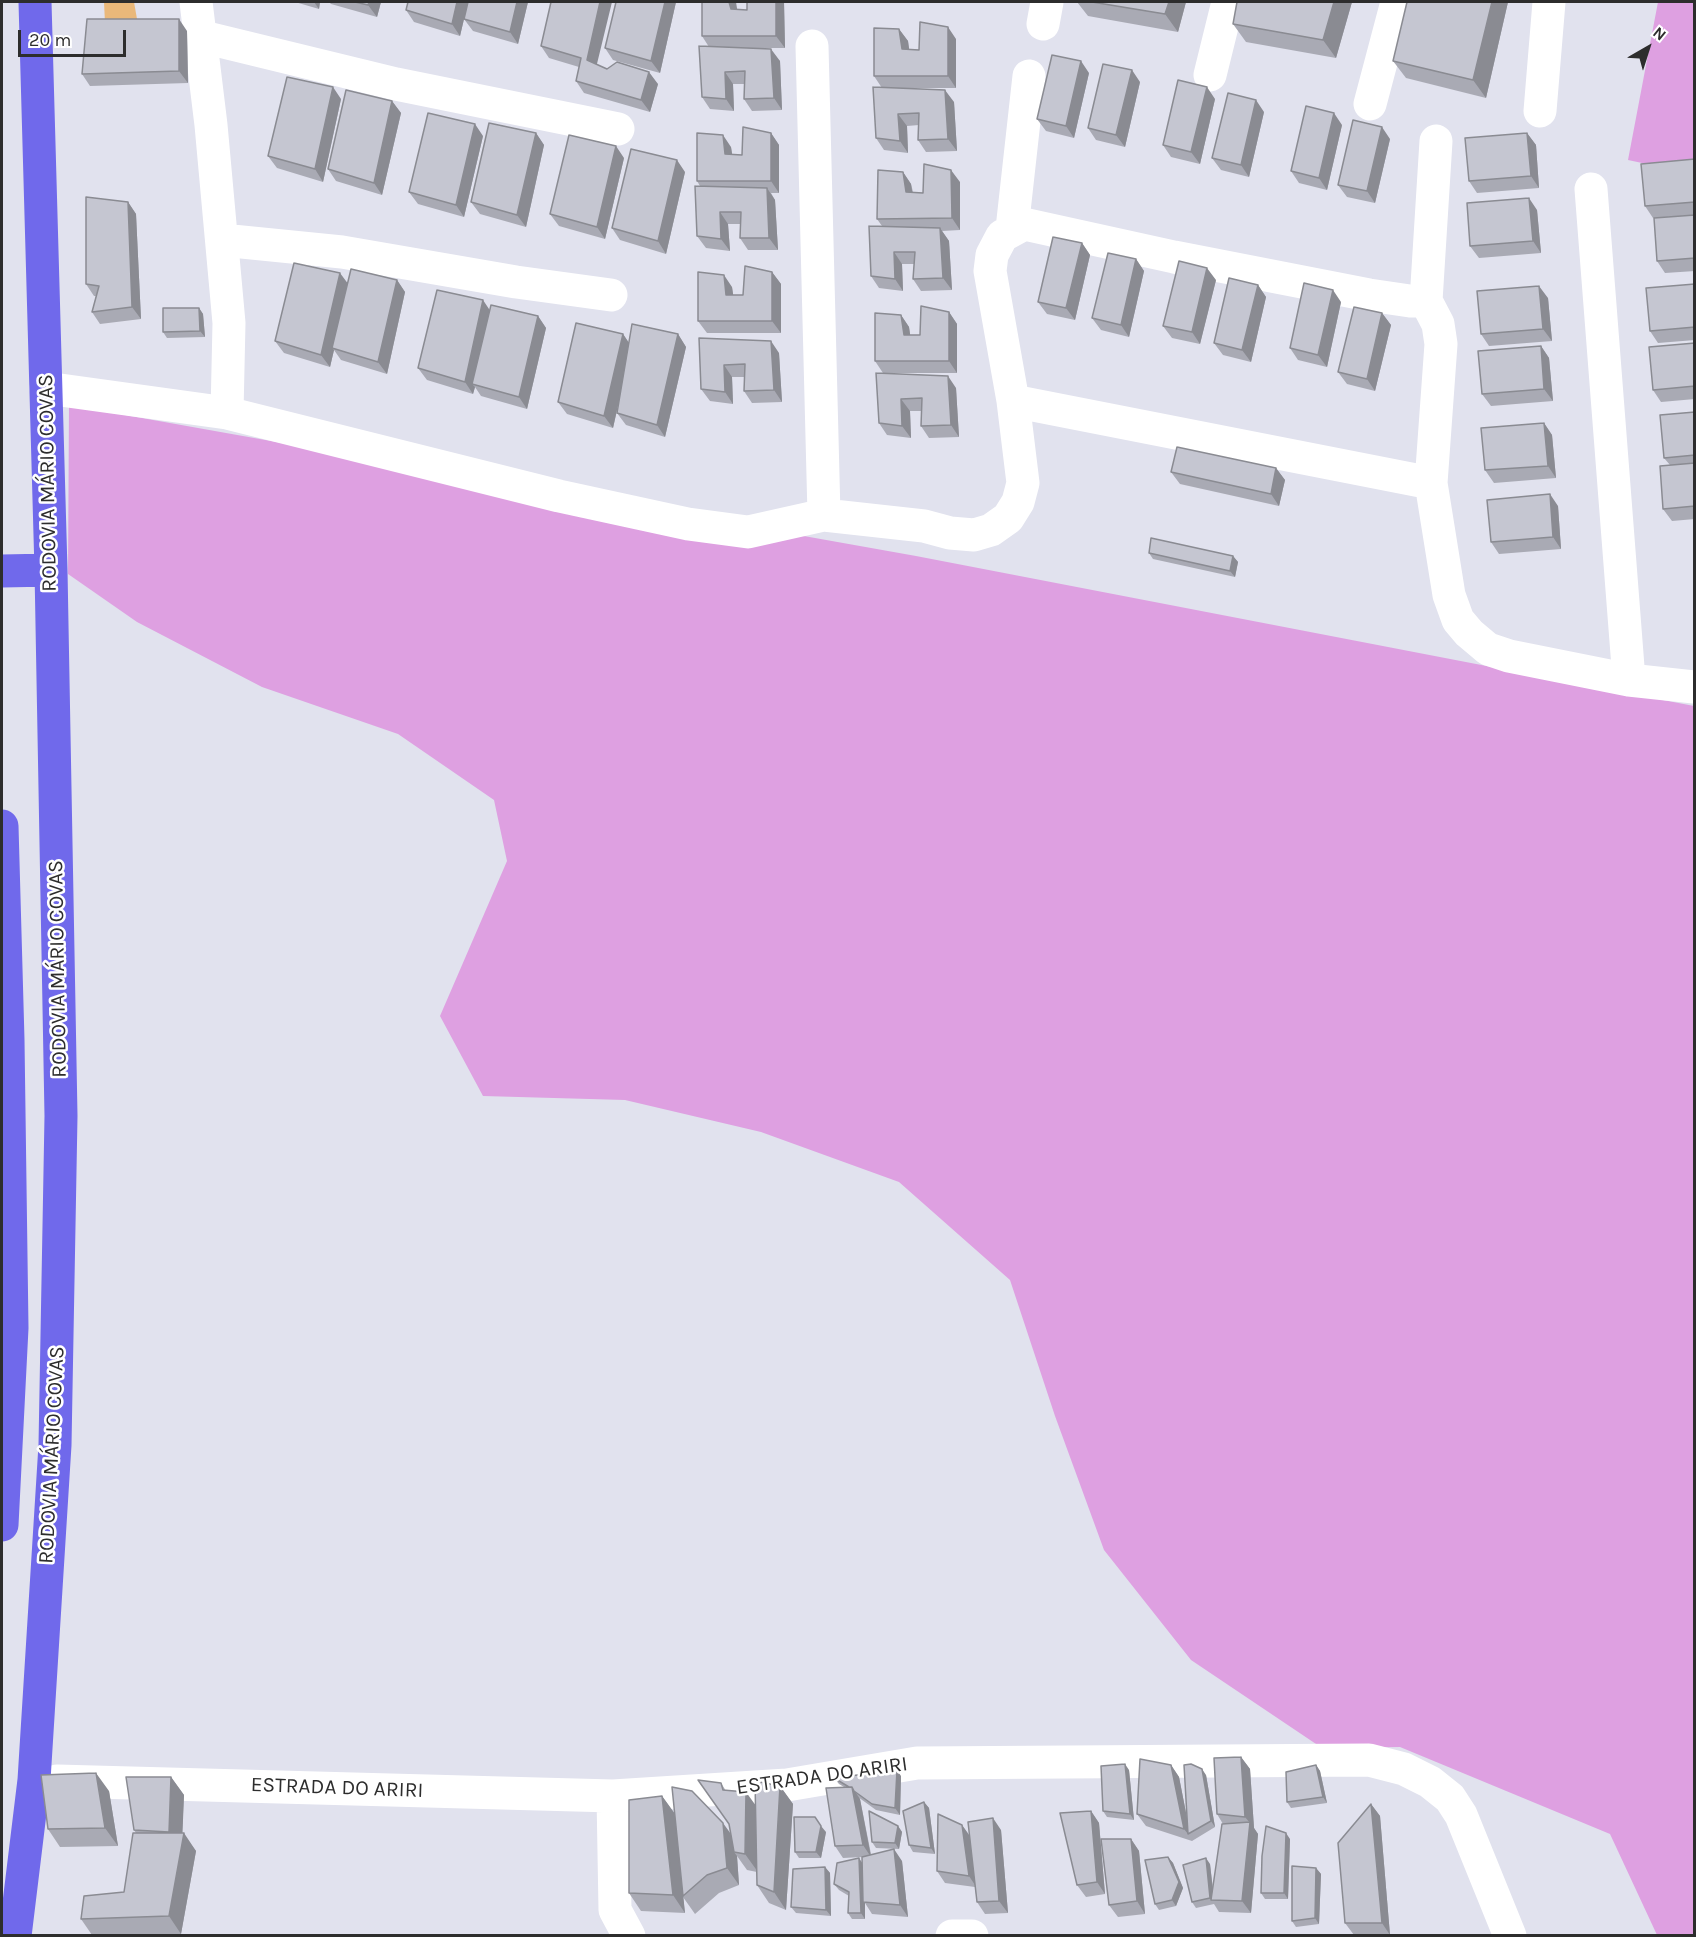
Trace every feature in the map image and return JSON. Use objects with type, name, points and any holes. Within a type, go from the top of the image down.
[{"type":"main road","name":"RODOVIA MÁRIO COVAS","points":[[15,1935],[34,1780],[56,1445],[61,1127],[51,570],[34,2]]},
{"type":"main road","points":[[2,571],[51,570]]},
{"type":"main road","points":[[2,826],[8,1040],[7,1327],[2,1525]]},
{"type":"street","points":[[196,2],[211,125],[229,323],[227,413]]},
{"type":"street","points":[[1210,75],[1228,2]]},
{"type":"street","points":[[1370,104],[1397,2]]},
{"type":"street","points":[[1540,111],[1549,2]]},
{"type":"street","points":[[199,36],[396,84],[618,129]]},
{"type":"street","points":[[812,46],[824,514]]},
{"type":"street","points":[[1012,229],[1029,76]]},
{"type":"street","points":[[1437,141],[1426,301],[1438,324],[1441,344],[1431,483],[1449,595],[1458,620],[1469,633],[1488,648],[1509,656],[1629,680],[1695,687]]},
{"type":"street","points":[[1590,189],[1629,680]]},
{"type":"street","points":[[46,388],[227,413],[559,496],[688,524],[748,532],[824,514],[924,526],[950,533],[974,535],[991,530],[1008,518],[1018,502],[1023,483],[1013,401],[990,271],[996,245],[1002,236],[1012,229],[1024,224],[1174,257],[1369,295],[1426,301]]},
{"type":"street","points":[[222,240],[342,252],[516,282],[611,295]]},
{"type":"street","points":[[1013,401],[1431,483]]},
{"type":"street","name":"ESTRADA DO ARIRI","points":[[34,1780],[614,1796],[787,1785],[917,1763],[1369,1760],[1404,1769],[1431,1782],[1450,1798],[1461,1815],[1510,1935]]},
{"type":"street","points":[[614,1796],[615,1910],[629,1935]]},
{"type":"street","points":[[952,1935],[972,1935]]},
{"type":"shaded area","points":[[104,2],[134,2],[137,19],[105,23]]},
{"type":"shaded area","points":[[1658,2],[1694,2],[1694,174],[1628,160]]},
{"type":"shaded area","points":[[69,405],[916,556],[1694,706],[1694,1935],[1657,1935],[1610,1834],[1400,1747],[1322,1748],[1191,1660],[1104,1550],[1055,1416],[1010,1280],[899,1182],[761,1132],[625,1100],[483,1096],[440,1016],[507,861],[494,800],[398,734],[262,687],[137,622],[68,574]]},
{"type":"building","points":[[408,2],[457,2],[452,24],[406,10]]},
{"type":"building","points":[[468,2],[517,2],[510,32],[464,19]]},
{"type":"building","points":[[551,2],[600,2],[587,60],[607,69],[617,62],[649,72],[641,100],[576,81],[581,58],[541,46]]},
{"type":"building","points":[[616,2],[665,2],[651,61],[605,48]]},
{"type":"building","points":[[702,2],[729,2],[731,9],[747,10],[747,2],[776,2],[776,36],[702,36]]},
{"type":"building","points":[[1092,2],[1169,2],[1165,14]]},
{"type":"building","points":[[1237,2],[1334,2],[1323,40],[1233,24]]},
{"type":"building","points":[[1407,2],[1492,2],[1473,80],[1393,61]]},
{"type":"building","points":[[87,19],[179,19],[179,71],[82,74]]},
{"type":"building","points":[[920,22],[948,27],[948,76],[874,76],[874,28],[899,29],[902,49],[919,50]]},
{"type":"building","points":[[699,46],[771,49],[774,98],[744,99],[745,71],[725,72],[726,99],[702,97]]},
{"type":"building","points":[[1052,55],[1081,61],[1066,126],[1037,119]]},
{"type":"building","points":[[1103,64],[1132,70],[1116,135],[1088,128]]},
{"type":"building","points":[[287,77],[333,87],[315,169],[268,156]]},
{"type":"building","points":[[1178,80],[1207,87],[1191,152],[1163,145]]},
{"type":"building","points":[[873,87],[945,90],[948,139],[918,140],[919,113],[898,114],[900,141],[876,138]]},
{"type":"building","points":[[346,90],[392,101],[374,183],[328,169]]},
{"type":"building","points":[[1228,93],[1256,100],[1241,165],[1212,158]]},
{"type":"building","points":[[1306,106],[1334,113],[1319,178],[1291,171]]},
{"type":"building","points":[[428,113],[475,124],[456,205],[409,192]]},
{"type":"building","points":[[1353,120],[1382,127],[1367,191],[1338,185]]},
{"type":"building","points":[[489,123],[536,133],[517,215],[471,202]]},
{"type":"building","points":[[743,127],[771,133],[771,181],[697,181],[697,133],[723,135],[725,154],[742,155]]},
{"type":"building","points":[[1527,133],[1531,176],[1469,181],[1465,138]]},
{"type":"building","points":[[569,135],[616,146],[597,227],[550,214]]},
{"type":"building","points":[[631,149],[677,160],[658,241],[612,228]]},
{"type":"building","points":[[1695,159],[1695,202],[1645,206],[1641,164]]},
{"type":"building","points":[[924,164],[951,170],[952,218],[877,219],[878,170],[903,172],[906,192],[923,193]]},
{"type":"building","points":[[695,186],[767,188],[769,238],[740,238],[741,212],[720,212],[721,239],[697,236]]},
{"type":"building","points":[[86,197],[128,202],[132,307],[92,312],[99,286],[86,284]]},
{"type":"building","points":[[1529,198],[1533,241],[1470,246],[1467,203]]},
{"type":"building","points":[[1695,215],[1695,258],[1657,261],[1654,218]]},
{"type":"building","points":[[869,226],[940,228],[943,278],[913,279],[915,252],[894,252],[895,279],[871,276]]},
{"type":"building","points":[[1053,237],[1082,243],[1066,308],[1038,302]]},
{"type":"building","points":[[1108,253],[1136,259],[1121,325],[1092,318]]},
{"type":"building","points":[[1179,261],[1207,268],[1192,332],[1163,326]]},
{"type":"building","points":[[294,263],[340,273],[321,355],[275,341]]},
{"type":"building","points":[[745,266],[772,272],[772,321],[698,321],[698,272],[724,275],[726,295],[743,295]]},
{"type":"building","points":[[351,269],[397,280],[378,362],[332,348]]},
{"type":"building","points":[[1229,278],[1258,285],[1242,350],[1214,343]]},
{"type":"building","points":[[1304,283],[1333,290],[1318,355],[1290,348]]},
{"type":"building","points":[[1695,284],[1695,327],[1650,331],[1646,288]]},
{"type":"building","points":[[1539,286],[1543,329],[1481,334],[1477,291]]},
{"type":"building","points":[[437,290],[483,300],[465,382],[418,368]]},
{"type":"building","points":[[491,305],[538,316],[519,397],[472,384]]},
{"type":"building","points":[[921,306],[949,312],[949,361],[875,361],[875,313],[901,315],[904,335],[920,335]]},
{"type":"building","points":[[1354,307],[1382,313],[1367,379],[1338,372]]},
{"type":"building","points":[[163,308],[199,308],[200,331],[163,332]]},
{"type":"building","points":[[576,323],[623,334],[604,416],[558,402]]},
{"type":"building","points":[[632,324],[678,334],[657,425],[617,413]]},
{"type":"building","points":[[699,338],[771,341],[774,390],[744,391],[745,364],[724,365],[725,392],[701,389]]},
{"type":"building","points":[[1695,343],[1695,386],[1653,390],[1649,347]]},
{"type":"building","points":[[1541,346],[1544,389],[1482,394],[1478,351]]},
{"type":"building","points":[[876,373],[948,376],[951,425],[921,426],[922,398],[901,399],[902,426],[879,423]]},
{"type":"building","points":[[1695,412],[1695,455],[1664,458],[1660,415]]},
{"type":"building","points":[[1544,423],[1548,466],[1485,470],[1481,428]]},
{"type":"building","points":[[1177,447],[1276,468],[1271,494],[1171,472]]},
{"type":"building","points":[[1695,463],[1695,506],[1663,509],[1660,466]]},
{"type":"building","points":[[1550,494],[1553,537],[1491,542],[1487,500]]},
{"type":"building","points":[[1151,538],[1233,556],[1230,571],[1149,553]]},
{"type":"building","points":[[1241,1757],[1245,1817],[1217,1814],[1214,1758]]},
{"type":"building","points":[[1140,1759],[1171,1765],[1184,1829],[1137,1814]]},
{"type":"building","points":[[1125,1764],[1130,1814],[1103,1811],[1101,1766]]},
{"type":"building","points":[[1191,1764],[1202,1769],[1211,1821],[1188,1834],[1184,1765]]},
{"type":"building","points":[[1316,1765],[1323,1797],[1287,1802],[1286,1772]]},
{"type":"building","points":[[897,1770],[895,1808],[872,1804],[852,1787],[834,1778]]},
{"type":"building","points":[[96,1773],[105,1828],[48,1829],[41,1775]]},
{"type":"building","points":[[126,1777],[171,1777],[169,1832],[134,1830]]},
{"type":"building","points":[[698,1780],[721,1783],[723,1790],[746,1792],[745,1854],[734,1852],[729,1824]]},
{"type":"building","points":[[755,1781],[780,1786],[774,1892],[757,1885]]},
{"type":"building","points":[[672,1787],[692,1791],[723,1823],[727,1868],[707,1875],[683,1896]]},
{"type":"building","points":[[852,1787],[863,1845],[835,1846],[826,1788]]},
{"type":"building","points":[[662,1796],[673,1895],[629,1893],[629,1800]]},
{"type":"building","points":[[924,1802],[931,1848],[909,1845],[903,1811]]},
{"type":"building","points":[[1371,1804],[1382,1923],[1345,1923],[1338,1843]]},
{"type":"building","points":[[869,1811],[898,1826],[895,1843],[872,1842]]},
{"type":"building","points":[[1091,1811],[1097,1882],[1077,1885],[1060,1813]]},
{"type":"building","points":[[938,1814],[962,1825],[969,1876],[937,1871]]},
{"type":"building","points":[[794,1817],[815,1817],[821,1826],[816,1852],[795,1852]]},
{"type":"building","points":[[993,1818],[999,1901],[977,1902],[968,1822]]},
{"type":"building","points":[[1250,1822],[1242,1901],[1211,1900],[1222,1824]]},
{"type":"building","points":[[1266,1826],[1286,1833],[1284,1893],[1261,1893]]},
{"type":"building","points":[[133,1833],[184,1833],[169,1916],[81,1919],[84,1896],[124,1892]]},
{"type":"building","points":[[1101,1839],[1131,1839],[1137,1901],[1109,1905]]},
{"type":"building","points":[[894,1849],[900,1905],[863,1902],[862,1857]]},
{"type":"building","points":[[1168,1857],[1179,1882],[1172,1900],[1155,1904],[1145,1860]]},
{"type":"building","points":[[859,1858],[861,1913],[848,1913],[849,1892],[834,1884],[837,1863]]},
{"type":"building","points":[[1206,1858],[1210,1898],[1192,1902],[1183,1865]]},
{"type":"building","points":[[1292,1866],[1316,1868],[1315,1918],[1292,1921]]},
{"type":"building","points":[[825,1867],[826,1910],[791,1907],[793,1869]]}]
